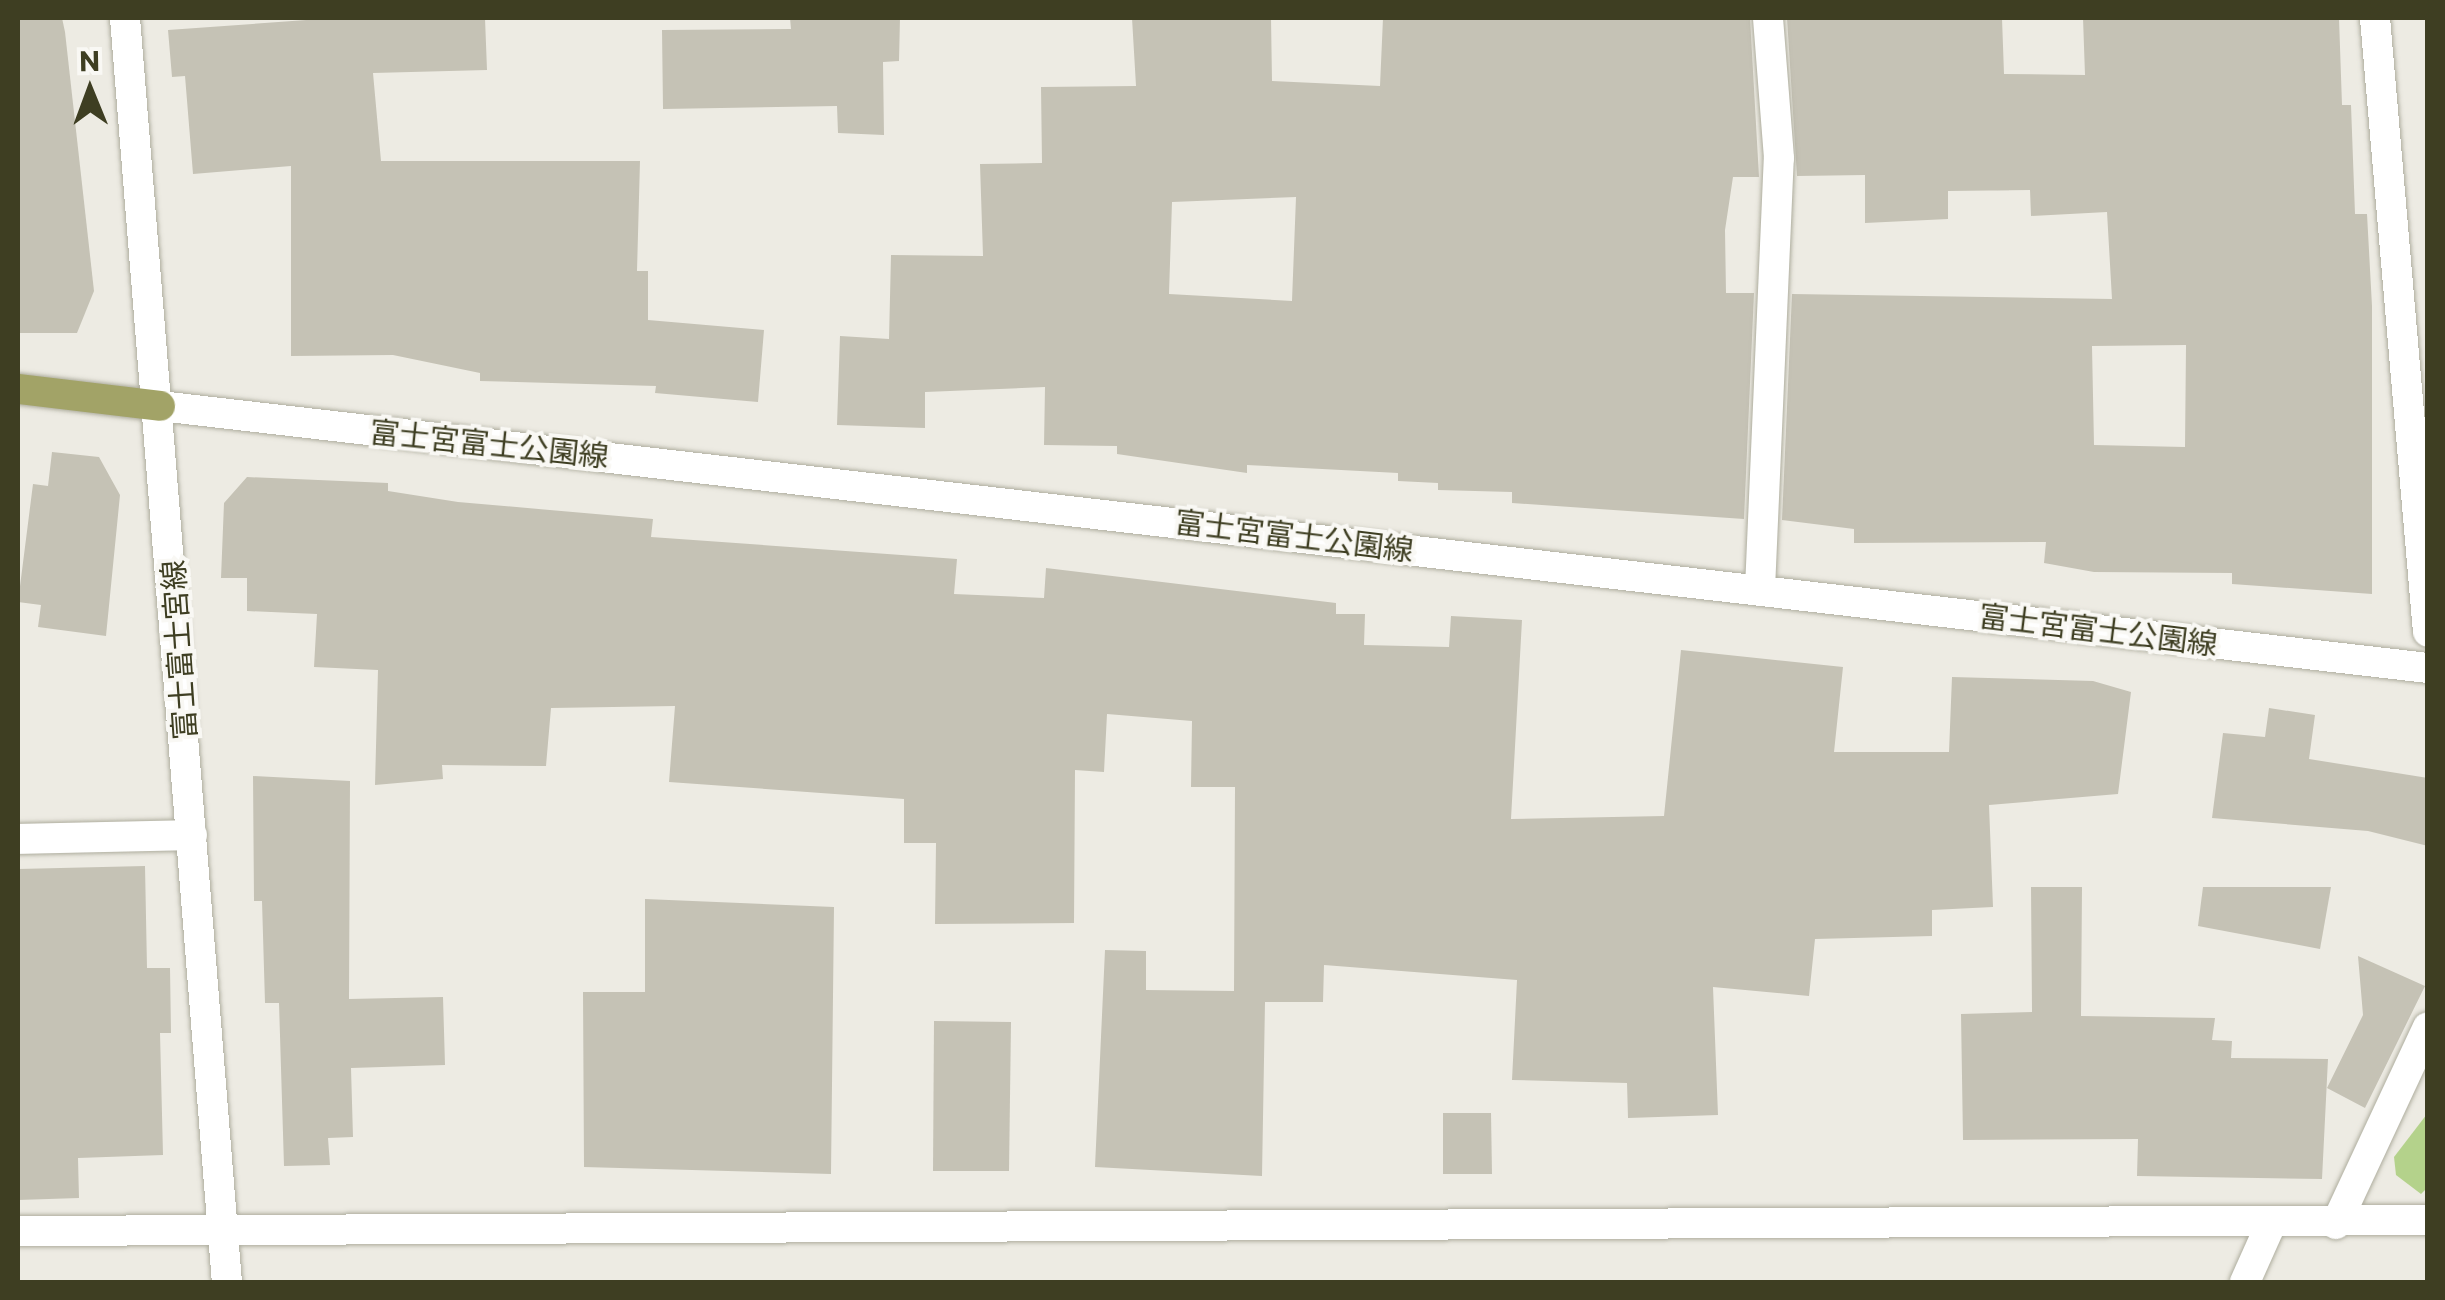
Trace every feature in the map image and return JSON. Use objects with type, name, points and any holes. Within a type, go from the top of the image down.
[{"type":"main road","points":[[18,389],[160,406]]},
{"type":"street","name":"富士富士宮線","points":[[125,18],[160,406],[228,1282]]},
{"type":"street","points":[[1760,589],[1778,233],[1768,18]]},
{"type":"street","points":[[2375,18],[2428,632]]},
{"type":"street","name":"富士宮富士公園線","points":[[160,406],[2428,668]]},
{"type":"street","points":[[18,839],[192,835]]},
{"type":"street","points":[[2336,1224],[2428,1027]]},
{"type":"street","points":[[18,1231],[2336,1224],[2428,1220]]},
{"type":"street","points":[[2246,1282],[2271,1224]]},
{"type":"shaded area","points":[[2427,1114],[2427,1188],[2421,1194],[2396,1175],[2394,1157]]},
{"type":"building","points":[[18,18],[62,18],[65,32],[94,291],[77,333],[18,333]]},
{"type":"building","points":[[334,18],[485,18],[487,70],[373,73],[381,161],[640,161],[637,271],[648,271],[648,320],[764,330],[758,402],[655,393],[656,386],[480,381],[480,373],[393,355],[291,356],[291,166],[193,174],[185,76],[172,77],[168,30]]},
{"type":"building","points":[[790,18],[900,18],[899,61],[883,62],[884,135],[838,133],[837,106],[663,109],[662,30],[791,29]]},
{"type":"building","points":[[1132,18],[1271,18],[1272,81],[1380,86],[1383,18],[1750,18],[1759,177],[1733,177],[1725,230],[1726,293],[1754,293],[1744,519],[1512,503],[1512,492],[1438,490],[1438,483],[1398,481],[1398,473],[1247,465],[1247,473],[1117,454],[1117,446],[1044,445],[1045,387],[925,392],[925,428],[837,425],[840,336],[889,339],[891,255],[983,256],[980,164],[1042,163],[1041,87],[1136,86]],"holes":[[[1296,197],[1292,301],[1169,294],[1172,202]]]},
{"type":"building","points":[[1787,18],[2002,18],[2004,74],[2085,75],[2083,18],[2339,18],[2342,105],[2351,105],[2355,214],[2367,214],[2372,306],[2372,594],[2232,584],[2232,573],[2094,572],[2044,563],[2046,542],[1854,543],[1854,529],[1782,520],[1792,294],[2112,299],[2107,212],[2031,216],[2030,190],[1948,191],[1948,219],[1865,223],[1865,175],[1797,176]],"holes":[[[2186,345],[2185,447],[2094,445],[2092,346]]]},
{"type":"building","points":[[52,452],[99,457],[120,495],[106,636],[38,627],[41,605],[18,602],[33,484],[48,486]]},
{"type":"building","points":[[247,477],[388,483],[388,491],[458,502],[653,519],[651,537],[957,559],[954,594],[1044,598],[1046,568],[1336,603],[1336,614],[1365,614],[1364,645],[1449,647],[1451,616],[1522,620],[1511,819],[1664,816],[1681,650],[1843,667],[1834,752],[1949,752],[1952,677],[2093,681],[2131,692],[2118,794],[1989,805],[1993,907],[1932,910],[1932,936],[1815,939],[1809,996],[1713,987],[1718,1115],[1628,1118],[1627,1083],[1512,1080],[1517,980],[1324,965],[1323,1002],[1265,1002],[1262,1176],[1095,1167],[1105,950],[1146,951],[1146,990],[1234,991],[1235,787],[1191,787],[1192,721],[1107,714],[1104,772],[1075,770],[1074,923],[935,924],[936,843],[904,843],[904,799],[669,782],[675,706],[551,708],[546,766],[442,765],[443,779],[375,785],[378,670],[314,667],[317,614],[247,611],[247,578],[221,578],[224,503]]},
{"type":"building","points":[[2269,708],[2315,715],[2309,759],[2428,778],[2428,846],[2368,831],[2212,818],[2223,733],[2265,737]]},
{"type":"building","points":[[253,776],[350,781],[349,999],[443,997],[445,1065],[351,1068],[353,1137],[328,1138],[330,1165],[284,1166],[279,1003],[265,1003],[262,901],[254,901]]},
{"type":"building","points":[[145,866],[147,968],[170,968],[171,1033],[160,1033],[163,1155],[78,1158],[79,1198],[18,1200],[18,869]]},
{"type":"building","points":[[2031,887],[2082,887],[2081,1016],[2215,1018],[2212,1040],[2232,1041],[2231,1058],[2328,1059],[2322,1179],[2137,1176],[2138,1139],[1963,1140],[1961,1014],[2032,1012]]},
{"type":"building","points":[[2203,887],[2331,887],[2320,949],[2198,926]]},
{"type":"building","points":[[645,899],[834,907],[831,1174],[584,1167],[583,992],[645,992]]},
{"type":"building","points":[[2358,956],[2425,986],[2365,1108],[2327,1088],[2363,1015]]},
{"type":"building","points":[[934,1021],[1011,1022],[1009,1171],[933,1171]]},
{"type":"building","points":[[1443,1113],[1491,1113],[1492,1174],[1443,1174]]}]
